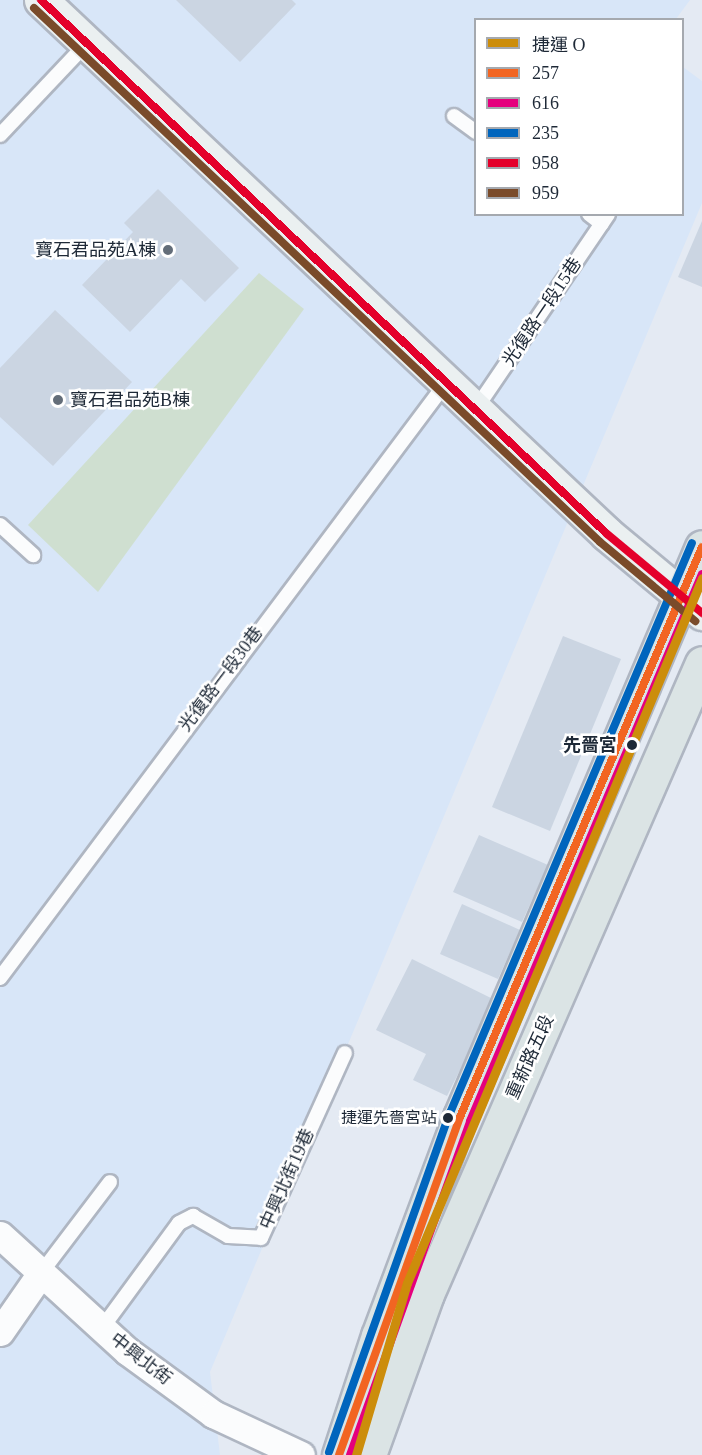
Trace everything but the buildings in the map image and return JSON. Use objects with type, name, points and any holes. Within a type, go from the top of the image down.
[{"type":"main road","points":[[339,1455],[460,1117],[692,604],[702,547]]},
{"type":"main road","name":"重新路五段","points":[[369,1455],[427,1294],[702,663]]},
{"type":"street","points":[[41,0],[607,534],[692,604]]},
{"type":"street","name":"中興北街","points":[[0,1235],[102,1328],[213,1414],[301,1455]]},
{"type":"street","points":[[0,1332],[41,1273]]},
{"type":"lane","points":[[0,135],[86,44]]},
{"type":"lane","points":[[454,116],[474,131]]},
{"type":"lane","name":"光復路一段15巷","points":[[475,410],[605,219]]},
{"type":"lane","name":"光復路一段30巷","points":[[0,978],[446,383]]},
{"type":"lane","points":[[0,525],[33,555]]},
{"type":"lane","name":"中興北街19巷","points":[[102,1328],[179,1223],[193,1216],[228,1236],[261,1238],[345,1053]]},
{"type":"lane","points":[[41,1273],[110,1182]]},
{"type":"shaded area","points":[[0,0],[690,0],[677,18],[474,18],[474,216],[684,216],[684,68],[702,81],[702,203],[210,1372],[220,1455],[0,1455]]},
{"type":"green space","points":[[259,273],[304,309],[98,592],[28,525]]},
{"type":"metro line","name":"O","points":[[356,1455],[407,1283],[702,578]]},
{"type":"transit line","name":"958","points":[[41,0],[607,534],[702,613]]},
{"type":"transit line","name":"959","points":[[34,8],[600,542],[695,621]]},
{"type":"transit line","name":"235","points":[[329,1452],[450,1113],[692,543]]},
{"type":"transit line","name":"257","points":[[339,1455],[460,1117],[702,547]]},
{"type":"transit line","name":"616","points":[[350,1455],[470,1121],[702,574]]},
{"type":"place","name":"寶石君品苑A棟","points":[[168,250]]},
{"type":"place","name":"寶石君品苑B棟","points":[[58,400]]},
{"type":"place","name":"先嗇宮","points":[[632,745]]},
{"type":"place","name":"捷運先嗇宮站","points":[[448,1118]]}]
